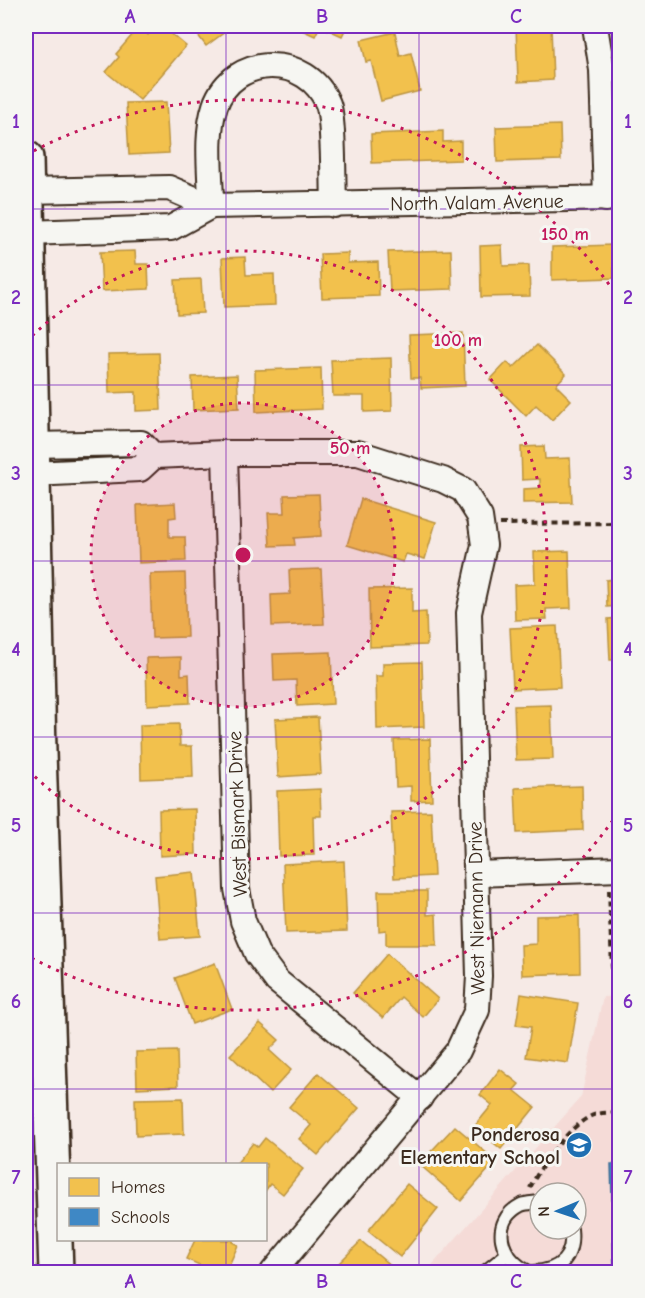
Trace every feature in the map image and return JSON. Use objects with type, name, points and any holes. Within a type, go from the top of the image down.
[{"type":"main road","points":[[26,158],[32,460],[33,784],[56,1272]]},
{"type":"street","points":[[595,26],[602,70],[613,199]]},
{"type":"street","points":[[211,206],[211,128],[215,105],[227,86],[247,70],[272,65],[299,70],[318,85],[329,106],[334,205]]},
{"type":"street","name":"North Valam Avenue","points":[[26,190],[169,188],[211,206],[613,199]]},
{"type":"street","name":"North Valam Avenue","points":[[27,233],[171,228],[211,206]]},
{"type":"street","points":[[32,460],[140,469],[154,456],[225,453],[358,453],[443,480],[463,490],[480,521]]},
{"type":"street","name":"West Bismark Drive","points":[[225,453],[237,889],[243,921],[257,954],[277,981],[420,1098]]},
{"type":"street","name":"West Niemann Drive","points":[[273,1272],[458,1051],[477,1010],[477,874],[470,613],[484,545],[480,521]]},
{"type":"street","points":[[477,874],[614,879]]},
{"type":"lane","points":[[528,1204],[522,1205],[507,1218],[501,1236],[506,1255],[516,1267],[531,1272],[549,1272],[564,1261],[573,1241]]},
{"type":"lane","points":[[485,1272],[506,1255]]},
{"type":"path","points":[[480,521],[504,524],[620,523]]},
{"type":"path","points":[[614,879],[612,969],[620,999]]},
{"type":"path","points":[[522,1205],[540,1169],[578,1124],[593,1114],[620,1112]]},
{"type":"shaded area","name":"Ponderosa Elementary School","points":[[619,996],[619,1272],[426,1272],[581,1097],[603,997]]},
{"type":"building: Homes","points":[[156,26],[162,26],[186,46],[140,100],[106,72],[119,57],[116,54],[139,27],[148,35]]},
{"type":"building: Homes","points":[[191,26],[233,26],[206,46]]},
{"type":"building: Homes","points":[[293,26],[320,26],[315,36]]},
{"type":"building: Homes","points":[[320,26],[347,26],[342,36]]},
{"type":"building: Homes","points":[[551,26],[553,80],[518,82],[516,27]]},
{"type":"building: Homes","points":[[395,32],[400,56],[411,53],[420,91],[381,101],[371,61],[366,62],[361,40]]},
{"type":"building: Homes","points":[[166,102],[169,153],[129,155],[126,103]]},
{"type":"building: Homes","points":[[560,125],[561,160],[497,162],[496,127]]},
{"type":"building: Homes","points":[[443,131],[443,142],[461,141],[461,160],[372,163],[371,134]]},
{"type":"building: Homes","points":[[502,245],[503,266],[529,265],[530,296],[481,297],[480,246]]},
{"type":"building: Homes","points":[[613,245],[614,278],[552,280],[552,247]]},
{"type":"building: Homes","points":[[451,250],[452,289],[390,291],[388,252]]},
{"type":"building: Homes","points":[[135,251],[136,264],[148,264],[149,289],[102,291],[100,252]]},
{"type":"building: Homes","points":[[348,253],[348,263],[378,262],[379,296],[322,298],[320,254]]},
{"type":"building: Homes","points":[[245,257],[246,275],[274,274],[275,305],[224,307],[222,258]]},
{"type":"building: Homes","points":[[201,279],[203,313],[177,314],[175,280]]},
{"type":"building: Homes","points":[[463,333],[465,386],[421,388],[420,378],[411,378],[409,335]]},
{"type":"building: Homes","points":[[537,345],[566,374],[556,385],[571,400],[552,420],[536,405],[526,416],[490,380],[507,362],[513,368]]},
{"type":"building: Homes","points":[[159,353],[161,410],[136,411],[136,392],[109,393],[108,354]]},
{"type":"building: Homes","points":[[391,358],[392,411],[364,412],[364,396],[333,396],[331,360]]},
{"type":"building: Homes","points":[[321,368],[322,409],[256,412],[255,370]]},
{"type":"building: Homes","points":[[237,375],[239,408],[193,410],[192,377]]},
{"type":"building: Homes","points":[[544,446],[545,459],[570,458],[572,502],[523,503],[523,489],[540,488],[540,479],[522,480],[521,447]]},
{"type":"building: Homes","points":[[319,494],[321,536],[294,538],[295,545],[270,546],[268,513],[285,513],[284,495]]},
{"type":"building: Homes","points":[[361,499],[436,522],[425,559],[406,554],[403,562],[347,545]]},
{"type":"building: Homes","points":[[175,503],[176,517],[169,518],[169,537],[185,537],[186,561],[139,563],[137,505]]},
{"type":"building: Homes","points":[[569,551],[571,608],[546,609],[547,619],[515,620],[514,585],[535,584],[534,552]]},
{"type":"building: Homes","points":[[620,557],[620,606],[607,607],[606,580],[615,579],[614,558]]},
{"type":"building: Homes","points":[[321,569],[324,624],[272,626],[271,595],[290,594],[289,570]]},
{"type":"building: Homes","points":[[185,573],[187,637],[152,638],[150,574]]},
{"type":"building: Homes","points":[[412,588],[412,613],[426,612],[427,645],[370,647],[369,589]]},
{"type":"building: Homes","points":[[620,618],[620,677],[617,677],[617,660],[610,660],[608,619]]},
{"type":"building: Homes","points":[[557,626],[560,687],[513,689],[510,628]]},
{"type":"building: Homes","points":[[331,652],[333,704],[297,706],[296,680],[274,681],[273,654]]},
{"type":"building: Homes","points":[[181,657],[181,675],[189,674],[190,703],[147,705],[146,658]]},
{"type":"building: Homes","points":[[422,662],[424,727],[377,729],[376,676],[383,676],[383,663]]},
{"type":"building: Homes","points":[[551,705],[553,759],[516,760],[514,706]]},
{"type":"building: Homes","points":[[318,717],[321,774],[278,777],[275,719]]},
{"type":"building: Homes","points":[[179,724],[180,746],[192,746],[193,777],[141,779],[140,725]]},
{"type":"building: Homes","points":[[430,739],[432,800],[411,801],[411,786],[396,787],[394,740]]},
{"type":"building: Homes","points":[[582,786],[583,830],[517,833],[515,788]]},
{"type":"building: Homes","points":[[320,789],[321,816],[313,816],[314,855],[279,856],[277,791]]},
{"type":"building: Homes","points":[[195,809],[196,854],[160,856],[159,810]]},
{"type":"building: Homes","points":[[431,811],[434,876],[394,878],[391,812]]},
{"type":"building: Homes","points":[[620,814],[620,832],[613,832],[612,815]]},
{"type":"building: Homes","points":[[344,861],[347,931],[286,933],[283,864]]},
{"type":"building: Homes","points":[[194,872],[200,936],[160,939],[155,876]]},
{"type":"building: Homes","points":[[378,891],[427,891],[427,915],[436,914],[437,945],[386,945],[386,930],[379,931]]},
{"type":"building: Homes","points":[[579,915],[580,973],[522,975],[521,945],[536,944],[536,916]]},
{"type":"building: Homes","points":[[387,954],[438,999],[423,1017],[401,997],[383,1018],[353,993]]},
{"type":"building: Homes","points":[[215,963],[232,1009],[192,1024],[175,978]]},
{"type":"building: Homes","points":[[521,994],[578,1003],[568,1063],[526,1057],[531,1027],[516,1025]]},
{"type":"building: Homes","points":[[260,1023],[279,1040],[269,1050],[291,1070],[270,1093],[230,1055]]},
{"type":"building: Homes","points":[[177,1051],[178,1086],[137,1088],[136,1052]]},
{"type":"building: Homes","points":[[500,1069],[519,1084],[514,1090],[535,1107],[501,1149],[474,1127],[492,1105],[480,1095]]},
{"type":"building: Homes","points":[[318,1073],[359,1108],[318,1155],[299,1139],[311,1125],[289,1107]]},
{"type":"building: Homes","points":[[183,1098],[184,1134],[136,1136],[135,1099]]},
{"type":"building: Homes","points":[[455,1126],[496,1161],[461,1201],[419,1164]]},
{"type":"building: Homes","points":[[265,1138],[303,1169],[283,1194],[270,1184],[267,1188],[267,1163],[237,1163],[253,1143],[258,1147]]},
{"type":"building: Homes","points":[[407,1184],[438,1209],[400,1257],[368,1231]]},
{"type":"building: Homes","points":[[195,1241],[232,1241],[238,1245],[226,1272],[215,1272],[186,1259]]},
{"type":"building: Homes","points":[[361,1241],[398,1272],[330,1272]]},
{"type":"building: Schools","points":[[611,1164],[620,1164],[620,1272],[614,1272]]},
{"type":"place","name":"Ponderosa Elementary School","points":[[579,1145]]}]
